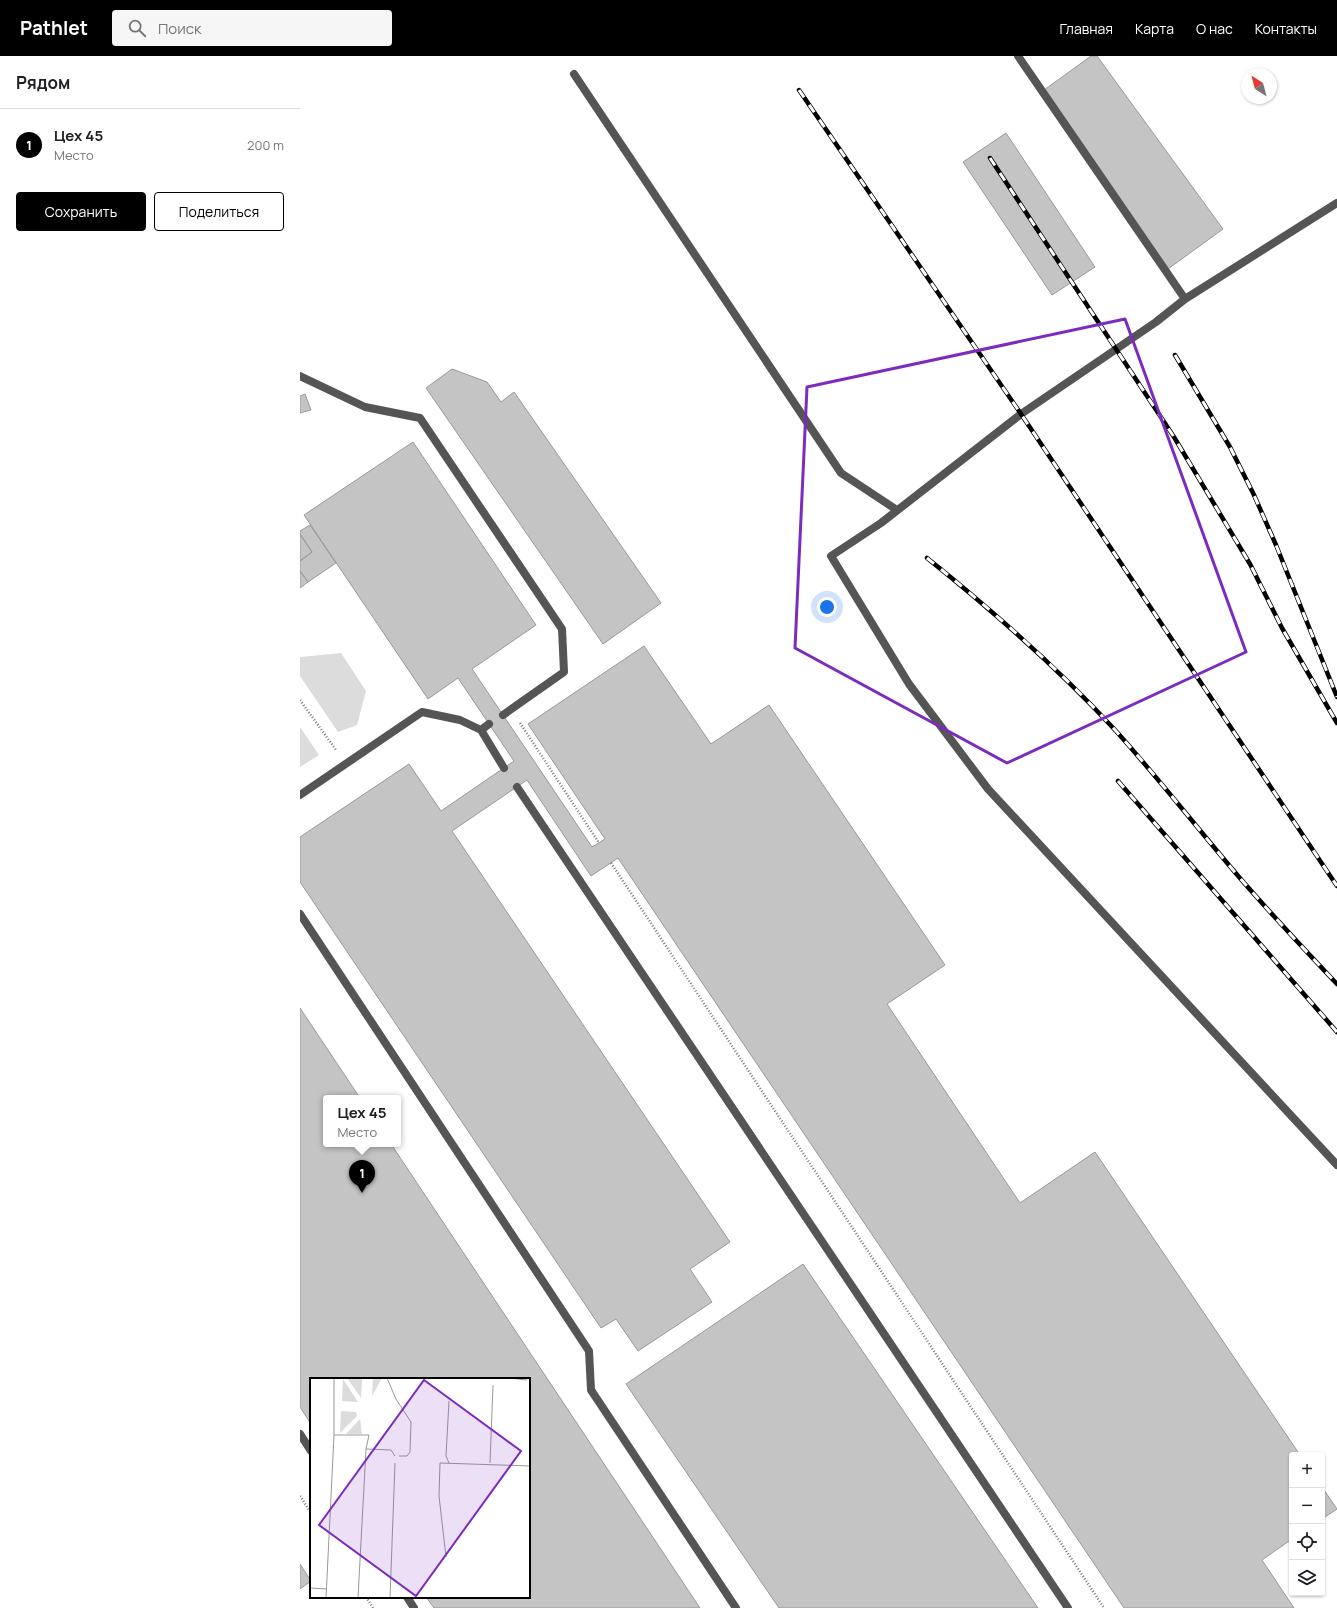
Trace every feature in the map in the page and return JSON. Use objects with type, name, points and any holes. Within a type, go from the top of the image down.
[{"type":"lane","points":[[1018,56],[1185,299]]},
{"type":"lane","points":[[574,74],[841,473],[897,510]]},
{"type":"lane","points":[[1337,203],[1185,299],[1156,322],[1021,414],[897,510],[831,556],[909,684],[988,789],[1337,1165]]},
{"type":"lane","points":[[300,376],[365,407],[420,418],[562,629],[564,672],[503,715]]},
{"type":"lane","points":[[300,795],[422,712],[460,720],[481,730],[504,768]]},
{"type":"lane","points":[[481,730],[489,724]]},
{"type":"lane","points":[[517,787],[1068,1608]]},
{"type":"lane","points":[[300,914],[589,1351],[591,1390],[736,1608]]},
{"type":"lane","points":[[300,1434],[310,1449]]},
{"type":"lane","points":[[408,1598],[414,1608]]},
{"type":"path","points":[[300,700],[346,764]]},
{"type":"path","points":[[511,709],[599,843]]},
{"type":"path","points":[[611,863],[1104,1608]]},
{"type":"path","points":[[300,1496],[310,1511]]},
{"type":"path","points":[[367,1598],[373,1608]]},
{"type":"highlighted area","points":[[1125,319],[1246,652],[1007,763],[795,648],[807,387]]},
{"type":"shaded area","points":[[341,653],[366,691],[357,725],[338,732],[300,676],[300,657]]},
{"type":"shaded area","points":[[300,727],[319,755],[300,767]]},
{"type":"building","points":[[1091,56],[1097,56],[1223,229],[1168,269],[1040,93]]},
{"type":"building","points":[[1006,133],[1095,267],[1052,295],[963,162]]},
{"type":"building","points":[[452,369],[487,382],[501,402],[514,392],[661,603],[603,644],[426,388]]},
{"type":"building","points":[[305,394],[311,410],[300,413],[300,396]]},
{"type":"building","points":[[413,442],[536,625],[472,669],[592,847],[605,839],[528,724],[644,646],[711,744],[769,705],[945,965],[887,1004],[1020,1203],[1095,1152],[1298,1452],[1289,1452],[1289,1541],[1262,1560],[1294,1608],[1124,1608],[618,858],[591,876],[527,780],[452,831],[730,1242],[690,1269],[712,1302],[638,1351],[616,1319],[601,1328],[300,882],[300,837],[409,764],[441,811],[514,761],[458,678],[428,699],[304,515]]},
{"type":"building","points":[[310,525],[336,563],[308,582],[300,571],[300,561],[312,552],[300,534],[300,531]]},
{"type":"building","points":[[300,534],[312,552],[300,561]]},
{"type":"building","points":[[300,571],[308,582],[300,588]]},
{"type":"building","points":[[300,1008],[358,1095],[323,1095],[323,1147],[393,1147],[700,1608],[434,1608],[427,1598],[530,1598],[530,1378],[310,1378],[310,1422],[300,1407]]},
{"type":"building","points":[[803,1264],[1038,1608],[779,1608],[626,1384]]},
{"type":"building","points":[[1325,1491],[1337,1509],[1325,1517]]},
{"type":"building","points":[[300,1564],[310,1582],[300,1589]]},
{"type":"railway","points":[[799,90],[1021,414],[1337,886]]},
{"type":"railway","points":[[990,158],[1174,437],[1250,564],[1282,628],[1337,723]]},
{"type":"railway","points":[[1175,355],[1230,447],[1254,495],[1276,545],[1337,697]]},
{"type":"railway","points":[[927,558],[1024,641],[1094,708],[1148,767],[1251,891],[1337,984]]},
{"type":"railway","points":[[1118,781],[1337,1032]]},
{"type":"place","name":"Цех 45","points":[[362,1193]]}]
